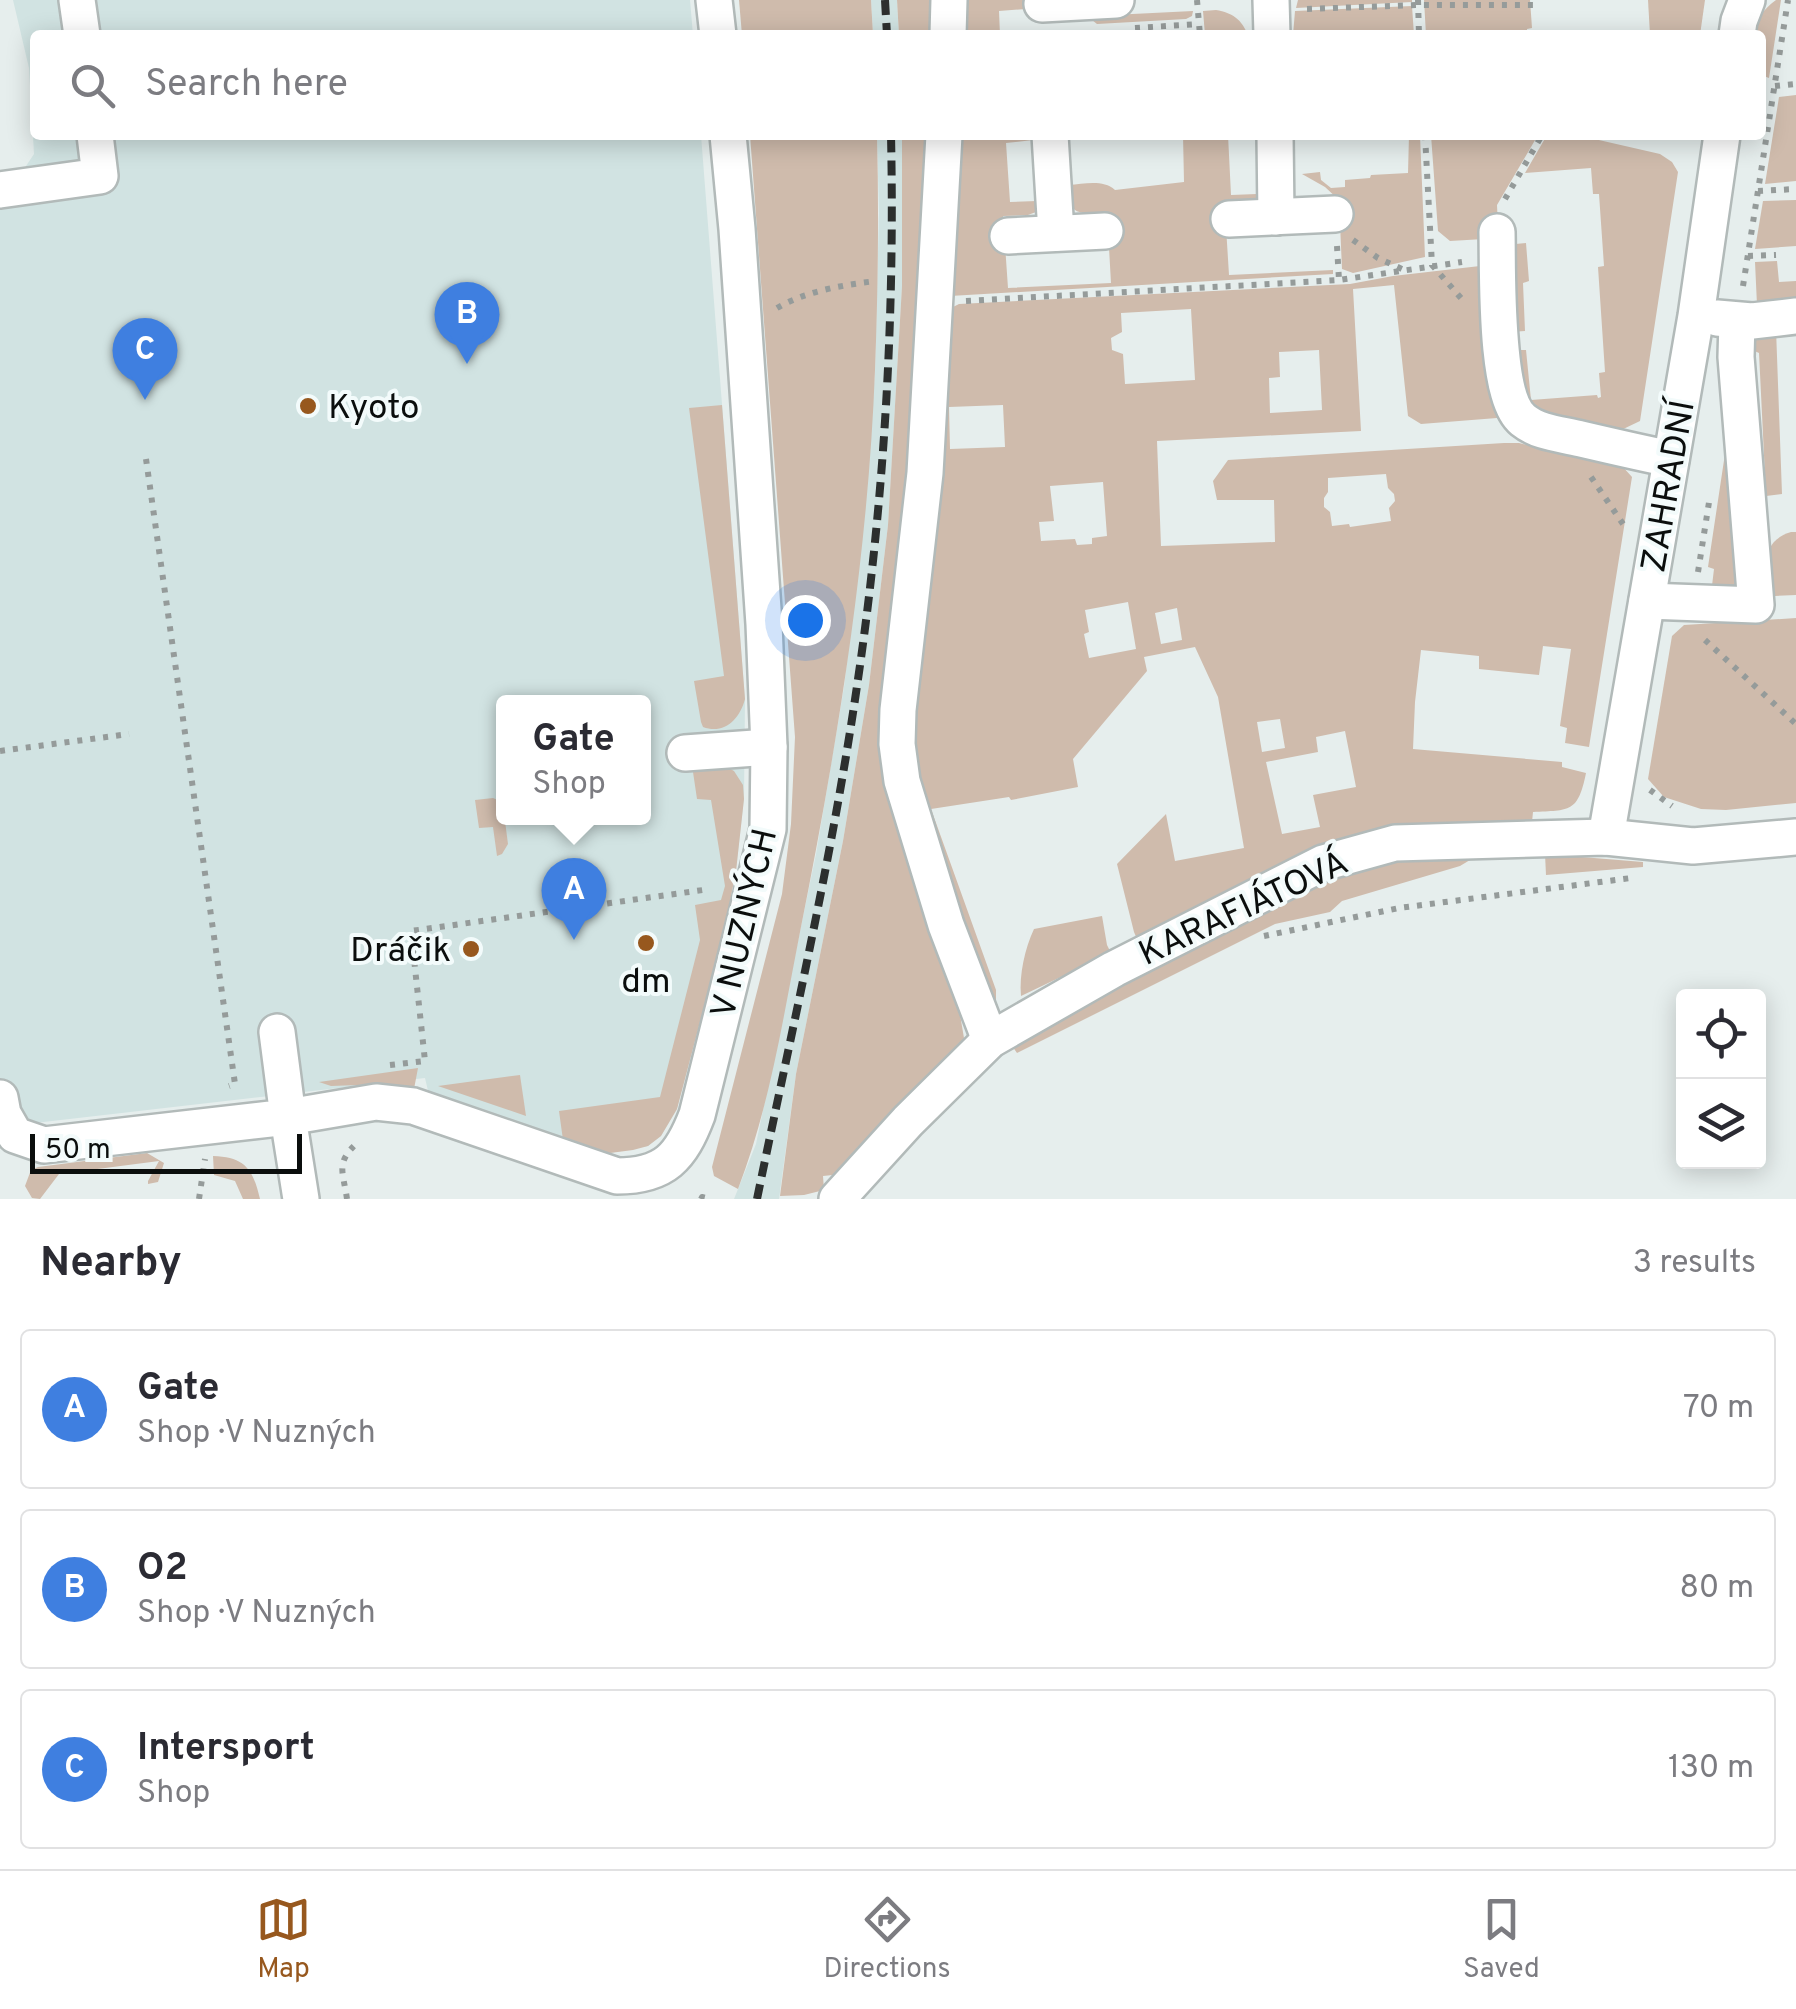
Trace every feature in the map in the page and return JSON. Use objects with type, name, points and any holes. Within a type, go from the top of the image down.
[{"type":"street","points":[[77,0],[81,30]]},
{"type":"street","points":[[714,0],[717,30]]},
{"type":"street","points":[[948,30],[949,0]]},
{"type":"street","points":[[1042,13],[1116,0]]},
{"type":"street","points":[[1738,30],[1747,0]]},
{"type":"street","points":[[0,190],[100,176],[96,140]]},
{"type":"street","name":"V NUZNÝCH","points":[[0,1098],[14,1136],[44,1145],[210,1138],[288,1117],[376,1102],[413,1106],[617,1176],[650,1172],[671,1160],[686,1144],[768,829],[764,624],[728,140]]},
{"type":"street","points":[[944,140],[925,474],[897,744],[902,780],[941,906],[990,1040]]},
{"type":"street","points":[[1050,140],[1056,234]]},
{"type":"street","points":[[1275,140],[1276,217]]},
{"type":"street","name":"ZAHRADNÍ","points":[[1606,837],[1696,316],[1721,140]]},
{"type":"street","points":[[1228,219],[1276,217],[1343,226]]},
{"type":"street","points":[[1008,236],[1105,231]]},
{"type":"street","points":[[1497,245],[1506,389],[1522,419],[1542,431],[1672,459]]},
{"type":"street","points":[[1696,316],[1737,320],[1796,316]]},
{"type":"street","points":[[1646,601],[1756,605],[1736,358],[1737,320]]},
{"type":"street","points":[[685,753],[769,747]]},
{"type":"street","name":"KARAFIÁTOVÁ","points":[[837,1199],[990,1040],[1114,969],[1323,862],[1395,842],[1606,837],[1694,846],[1796,837]]},
{"type":"street","points":[[277,1032],[301,1199]]},
{"type":"path","points":[[1197,0],[1200,30]]},
{"type":"path","points":[[1737,320],[1788,0]]},
{"type":"path","points":[[1277,15],[1417,2],[1540,5]]},
{"type":"path","points":[[1417,2],[1419,30]]},
{"type":"path","points":[[1775,86],[1796,84]]},
{"type":"path","points":[[1425,140],[1432,265]]},
{"type":"path","points":[[936,303],[1339,280],[1432,265],[1497,245],[1501,205],[1539,140]]},
{"type":"path","points":[[1758,191],[1796,189]]},
{"type":"path","points":[[1343,226],[1378,258],[1404,270]]},
{"type":"path","points":[[1748,256],[1776,255]]},
{"type":"path","points":[[744,326],[789,301],[848,284],[876,281]]},
{"type":"path","points":[[1562,434],[1628,532]]},
{"type":"path","points":[[146,458],[235,1084]]},
{"type":"path","points":[[1698,632],[1796,724]]},
{"type":"path","points":[[0,751],[129,734]]},
{"type":"path","points":[[1250,943],[1268,934],[1399,908],[1632,878]]},
{"type":"path","points":[[389,1066],[424,1061],[411,930],[710,889]]},
{"type":"path","points":[[199,1199],[210,1138],[210,1091],[235,1084],[283,1080]]},
{"type":"path","points":[[701,1199],[710,1199]]},
{"type":"shaded area","points":[[13,0],[690,0],[693,30],[30,30],[30,85]]},
{"type":"shaded area","points":[[739,0],[871,0],[873,30],[742,30]]},
{"type":"shaded area","points":[[871,0],[897,0],[899,30],[873,30]]},
{"type":"shaded area","points":[[897,0],[941,0],[939,30],[899,30]]},
{"type":"shaded area","points":[[964,0],[1025,0],[1026,9],[999,11],[1000,30],[963,30]]},
{"type":"shaded area","points":[[1298,0],[1412,0],[1412,2],[1296,8]]},
{"type":"shaded area","points":[[1424,0],[1530,0],[1532,28],[1527,30],[1426,30]]},
{"type":"shaded area","points":[[1648,0],[1705,0],[1701,30],[1650,30]]},
{"type":"shaded area","points":[[1781,0],[1769,78],[1766,30],[1754,30],[1767,7]]},
{"type":"shaded area","points":[[1412,6],[1414,30],[1293,30],[1295,11]]},
{"type":"shaded area","points":[[1193,11],[1186,19],[1097,24],[1092,20],[1092,16]]},
{"type":"shaded area","points":[[1203,11],[1227,13],[1245,30],[1205,30]]},
{"type":"shaded area","points":[[1796,95],[1796,181],[1765,184],[1779,97]]},
{"type":"shaded area","points":[[33,140],[701,140],[745,699],[744,798],[724,931],[677,1109],[661,1136],[648,1146],[610,1153],[595,1151],[429,1095],[425,1078],[0,1127],[0,175],[20,175],[34,154]]},
{"type":"shaded area","points":[[750,140],[877,140],[875,370],[866,511],[849,652],[781,1029],[759,1126],[738,1189],[714,1176],[712,1167],[782,894],[791,824],[795,737]]},
{"type":"shaded area","points":[[877,140],[902,140],[902,286],[888,525],[869,685],[843,841],[796,1074],[779,1199],[734,1199],[756,1144],[816,854],[844,687],[863,528],[875,372]]},
{"type":"shaded area","points":[[902,140],[933,140],[908,481],[883,729],[956,991],[964,1038],[957,1056],[842,1174],[823,1176],[824,1190],[780,1196],[796,1074],[843,841],[869,685],[888,525],[902,286]]},
{"type":"shaded area","points":[[958,140],[1033,140],[1006,143],[1010,202],[1037,201],[1036,212],[1003,216],[1008,288],[1111,283],[1107,212],[1077,211],[1071,203],[1069,185],[1099,183],[1115,190],[1184,182],[1183,140],[1228,140],[1231,195],[1257,194],[1258,204],[1225,211],[1229,275],[1333,270],[1333,274],[950,296]]},
{"type":"shaded area","points":[[1409,140],[1420,140],[1425,257],[1353,273],[1342,269],[1339,200],[1302,174],[1320,172],[1321,180],[1331,188],[1345,187],[1345,180],[1408,173]]},
{"type":"shaded area","points":[[1431,140],[1535,140],[1497,205],[1498,227],[1484,239],[1450,241],[1438,231]]},
{"type":"shaded area","points":[[1544,140],[1599,140],[1660,154],[1678,172],[1640,421],[1617,432],[1531,413],[1513,350],[1526,350],[1531,400],[1601,397],[1599,373],[1605,372],[1598,267],[1604,266],[1599,194],[1593,194],[1591,168],[1525,173]]},
{"type":"shaded area","points":[[1796,200],[1796,246],[1755,249],[1763,201]]},
{"type":"shaded area","points":[[1526,243],[1529,281],[1523,283],[1525,331],[1510,332],[1505,245]]},
{"type":"shaded area","points":[[1777,261],[1779,282],[1796,281],[1796,307],[1757,305],[1755,262]]},
{"type":"shaded area","points":[[1480,266],[1485,271],[1497,418],[1421,424],[1408,416],[1394,285],[1353,289],[1361,431],[1157,441],[1161,546],[1275,542],[1274,500],[1217,500],[1213,481],[1228,460],[1504,443],[1574,456],[1613,456],[1632,477],[1589,747],[1565,743],[1567,728],[1560,726],[1571,649],[1543,646],[1539,675],[1479,669],[1479,656],[1421,650],[1415,702],[1413,749],[1562,762],[1562,767],[1586,773],[1580,796],[1570,807],[1533,812],[1532,822],[1397,827],[1337,840],[1137,939],[1117,864],[1166,814],[1175,861],[1244,848],[1218,697],[1195,647],[1144,657],[1147,671],[1073,759],[1078,787],[931,809],[996,990],[996,1002],[988,1000],[910,768],[947,310],[959,304],[1350,284]],"holes":[[[1191,309],[1195,380],[1125,384],[1123,354],[1112,350],[1111,338],[1122,332],[1121,313]],[[1319,350],[1322,410],[1270,413],[1269,378],[1280,377],[1279,352]],[[1003,405],[1005,447],[950,449],[949,407]],[[1386,474],[1395,501],[1389,508],[1391,521],[1332,526],[1330,512],[1324,507],[1328,478]],[[1103,482],[1107,536],[1092,538],[1092,544],[1077,545],[1075,539],[1041,541],[1039,522],[1054,521],[1050,486]],[[1128,602],[1136,649],[1089,658],[1084,634],[1089,632],[1085,610]],[[1177,608],[1182,640],[1161,644],[1155,613]],[[1280,719],[1285,748],[1262,752],[1257,722]],[[1345,731],[1356,787],[1313,795],[1320,827],[1282,834],[1266,762],[1318,752],[1316,737]]]},
{"type":"shaded area","points":[[1776,329],[1782,494],[1766,496],[1759,353],[1750,349],[1751,334]]},
{"type":"shaded area","points":[[722,405],[745,699],[730,724],[711,729],[701,722],[694,681],[724,676],[689,408]]},
{"type":"shaded area","points":[[1726,447],[1732,447],[1739,592],[1711,594],[1714,569],[1708,567]]},
{"type":"shaded area","points":[[1796,532],[1796,595],[1775,596],[1767,567],[1769,550],[1780,537]]},
{"type":"shaded area","points":[[1796,618],[1796,803],[1701,809],[1664,797],[1648,779],[1672,636],[1684,625]]},
{"type":"shaded area","points":[[715,761],[734,771],[743,785],[744,799],[724,931],[677,1109],[661,1136],[648,1146],[610,1153],[563,1140],[559,1111],[660,1097],[700,940],[695,905],[721,900],[725,886],[711,800],[697,799],[693,772],[698,766]]},
{"type":"shaded area","points":[[496,799],[496,825],[506,825],[508,844],[502,854],[497,856],[493,827],[479,828],[475,800]]},
{"type":"shaded area","points":[[1545,854],[1643,862],[1643,867],[1546,875]]},
{"type":"shaded area","points":[[1475,857],[1460,866],[1342,901],[1330,912],[1275,924],[1017,1053],[1010,1043],[1323,879],[1375,863]]},
{"type":"shaded area","points":[[1102,916],[1111,953],[1021,996],[1023,962],[1034,929]]},
{"type":"shaded area","points":[[418,1068],[414,1089],[387,1084],[331,1086],[319,1082]]},
{"type":"shaded area","points":[[520,1075],[526,1116],[438,1086]]},
{"type":"shaded area","points":[[147,1153],[164,1163],[158,1182],[148,1184],[159,1161],[59,1174],[40,1199],[32,1198],[25,1186],[31,1170],[38,1167]]},
{"type":"shaded area","points":[[213,1156],[233,1159],[246,1167],[260,1199],[243,1199],[235,1181],[214,1175]]},
{"type":"railway","points":[[885,0],[887,30]]},
{"type":"railway","points":[[757,1199],[836,815],[866,618],[886,411],[891,140]]},
{"type":"place","name":"O2","points":[[467,364]]},
{"type":"place","name":"Intersport","points":[[145,400]]},
{"type":"place","name":"Kyoto","points":[[308,406]]},
{"type":"place","name":"Gate","points":[[574,940]]},
{"type":"place","name":"dm","points":[[646,943]]},
{"type":"place","name":"Dráčik","points":[[471,949]]}]
